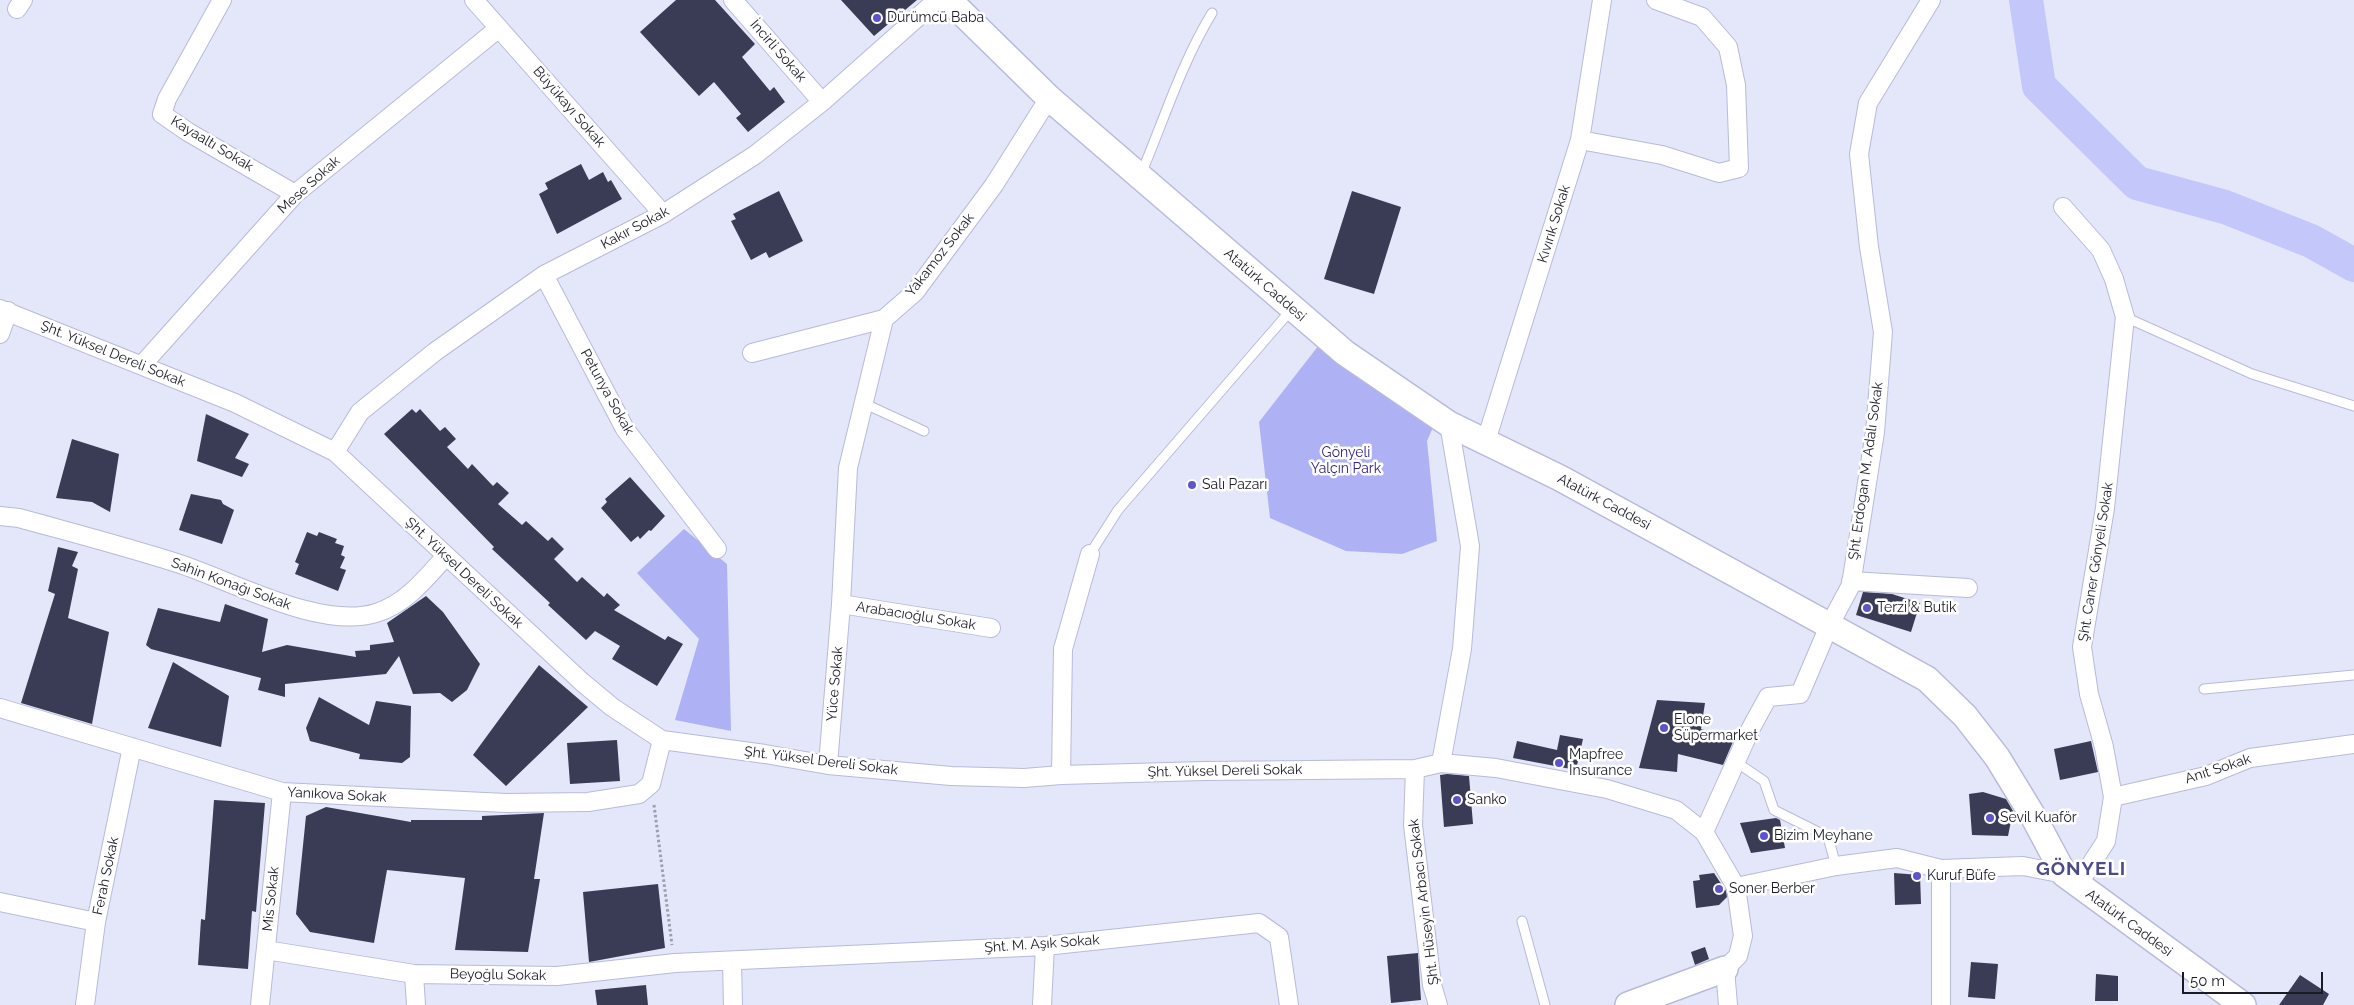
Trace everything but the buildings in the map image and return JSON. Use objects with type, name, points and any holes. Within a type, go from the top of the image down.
[{"type":"main road","name":"Atatürk Caddesi","points":[[949,0],[1049,98],[1345,353],[1449,424],[1485,444],[1560,478],[1927,679],[1965,716],[1997,757],[2048,845],[2071,880],[2243,1005]]},
{"type":"main road","points":[[1628,1005],[1725,969]]},
{"type":"street","name":"Kayaaltı Sokak","points":[[222,0],[167,99],[162,114],[188,132],[295,194]]},
{"type":"street","name":"Büyükayı Sokak","points":[[474,0],[663,214]]},
{"type":"street","name":"İncirli Sokak","points":[[733,0],[822,102]]},
{"type":"street","name":"Kakır Sokak","points":[[335,452],[360,412],[436,351],[544,275],[663,214],[755,155],[822,102],[937,0]]},
{"type":"street","name":"Kıvırık Sokak","points":[[1485,444],[1580,140],[1602,0]]},
{"type":"street","points":[[1580,140],[1662,155],[1719,173],[1739,168],[1736,85],[1728,47],[1702,17],[1656,0]]},
{"type":"street","name":"Şht. Erdogan M. Adalı Sokak","points":[[1736,762],[1751,728],[1768,697],[1800,694],[1829,626],[1851,581],[1874,432],[1883,332],[1869,247],[1859,154],[1868,104],[1932,0]]},
{"type":"street","name":"Mese Sokak","points":[[142,365],[295,194],[499,28]]},
{"type":"street","name":"Yakamoz Sokak","points":[[752,353],[884,319],[920,285],[994,185],[1049,98]]},
{"type":"street","points":[[2062,207],[2101,250],[2114,279],[2125,317]]},
{"type":"street","name":"Petunya Sokak","points":[[544,275],[625,429],[717,549]]},
{"type":"street","points":[[0,334],[4,310]]},
{"type":"street","name":"Şht. Yüksel Dereli Sokak","points":[[4,310],[235,404],[335,452],[582,682],[612,707],[662,740],[766,754],[828,765],[951,776],[1024,778],[1060,775],[1415,769],[1441,763],[1496,768],[1607,789],[1676,810],[1704,832],[1736,887]]},
{"type":"street","name":"Şht. Caner Gönyeli Sokak","points":[[2071,880],[2106,841],[2113,797],[2104,747],[2089,694],[2082,646],[2105,508],[2125,317]]},
{"type":"street","points":[[862,402],[884,319]]},
{"type":"street","name":"Yüce Sokak","points":[[828,765],[841,604],[848,468],[862,402]]},
{"type":"street","points":[[1441,763],[1462,649],[1470,546],[1449,424]]},
{"type":"street","name":"Sahin Konağı Sokak","points":[[0,516],[19,518],[180,564],[302,609],[346,618],[377,613],[410,595],[446,556]]},
{"type":"street","points":[[1060,775],[1063,649],[1090,554]]},
{"type":"street","points":[[1851,581],[1968,588]]},
{"type":"street","name":"Arabacıoğlu Sokak","points":[[841,604],[991,628]]},
{"type":"street","name":"Yanıkova Sokak","points":[[0,708],[282,792],[506,803],[588,802],[638,794],[651,784]]},
{"type":"street","points":[[651,784],[662,740]]},
{"type":"street","name":"Anıt Sokak","points":[[2113,797],[2206,776],[2250,758],[2354,744]]},
{"type":"street","name":"Ferah Sokak","points":[[86,1005],[96,922],[132,747]]},
{"type":"street","points":[[1704,832],[1736,762]]},
{"type":"street","name":"Şht. Hüseyin Arbacı Sokak","points":[[1415,769],[1413,825],[1432,985],[1438,1005]]},
{"type":"street","name":"Mis Sokak","points":[[260,1005],[282,792]]},
{"type":"street","points":[[1728,1005],[1725,969],[1738,956],[1743,936],[1736,887],[1836,866],[1897,858],[1941,869],[2023,866],[2071,880]]},
{"type":"street","points":[[1941,869],[1941,1005]]},
{"type":"street","points":[[0,902],[96,922]]},
{"type":"street","name":"Şht. M. Aşık Sokak","points":[[732,962],[1045,946],[1259,923],[1279,937],[1289,1005]]},
{"type":"street","points":[[1042,1005],[1045,946]]},
{"type":"street","name":"Beyoğlu Sokak","points":[[266,950],[414,974],[557,976],[675,963],[732,962]]},
{"type":"street","points":[[732,962],[733,1005]]},
{"type":"street","points":[[414,974],[416,1005]]},
{"type":"lane","points":[[1140,177],[1170,99],[1197,38],[1212,13]]},
{"type":"lane","points":[[1090,554],[1118,510],[1292,309]]},
{"type":"lane","points":[[2125,317],[2252,374],[2354,406]]},
{"type":"lane","points":[[862,402],[924,431]]},
{"type":"lane","points":[[2204,689],[2354,675]]},
{"type":"lane","points":[[1736,762],[1764,781],[1774,810],[1828,837],[1836,866]]},
{"type":"lane","points":[[1522,921],[1545,1005]]},
{"type":"path","points":[[651,784],[675,963]]},
{"type":"green space","name":"Gönyeli Yalçın Park","points":[[1319,345],[1437,418],[1427,441],[1437,541],[1402,554],[1346,551],[1270,518],[1259,422]]},
{"type":"green space","points":[[684,529],[727,564],[731,731],[675,720],[699,639],[637,573]]},
{"type":"waterway","points":[[2026,0],[2039,86],[2137,183],[2225,207],[2311,241],[2354,265]]},
{"type":"place","name":"Dürümcü Baba","points":[[877,18]]},
{"type":"place","name":"Salı Pazarı","points":[[1192,485]]},
{"type":"place","name":"Terzi & Butik","points":[[1867,608]]},
{"type":"place","name":"Elone Süpermarket","points":[[1664,728]]},
{"type":"place","name":"Mapfree Insurance","points":[[1559,763]]},
{"type":"place","name":"Sanko","points":[[1457,800]]},
{"type":"place","name":"Sevil Kuaför","points":[[1990,818]]},
{"type":"place","name":"Bizim Meyhane","points":[[1764,836]]},
{"type":"place","name":"Kuruf Büfe","points":[[1917,876]]},
{"type":"place","name":"Soner Berber","points":[[1719,889]]},
{"type":"district","name":"GÖNYELI","points":[[2081,869]]}]
